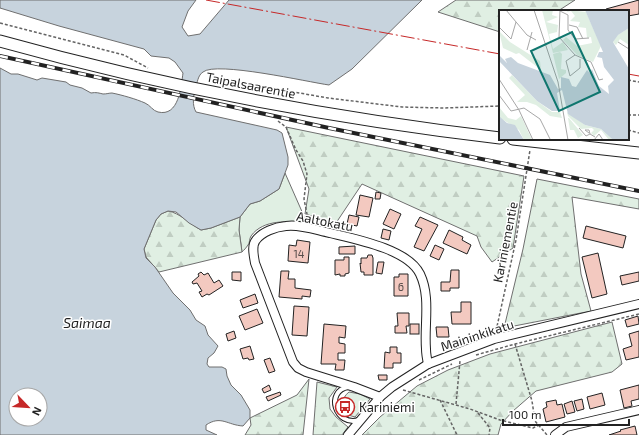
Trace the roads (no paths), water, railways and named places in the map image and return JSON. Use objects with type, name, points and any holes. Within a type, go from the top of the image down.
[{"type":"main road","name":"Taipalsaarentie","points":[[0,41],[47,54],[168,83],[262,103],[328,114],[499,138]]},
{"type":"main road","points":[[522,140],[639,153]]},
{"type":"street","name":"Aaltokatu","points":[[380,397],[306,372],[298,368],[293,362],[255,263],[253,251],[255,241],[264,232],[286,226],[302,226],[372,243],[411,262],[419,273],[425,289],[427,306],[426,349],[428,364]]},
{"type":"street","name":"Maininkikatu","points":[[348,435],[359,420],[380,397],[392,387],[428,364],[494,339],[639,304]]},
{"type":"street","points":[[555,435],[566,427],[639,410]]},
{"type":"lane","points":[[354,387],[340,390],[337,395],[336,407],[338,412],[346,419],[352,422],[359,420]]},
{"type":"water","name":"Saimaa","points":[[0,0],[196,0],[188,11],[182,27],[188,36],[200,34],[229,0],[422,0],[352,69],[329,85],[243,70],[211,69],[201,73],[199,77],[193,103],[196,112],[277,130],[282,133],[288,157],[288,165],[279,189],[260,201],[250,204],[240,217],[211,228],[201,230],[189,223],[176,212],[168,211],[161,214],[156,220],[144,249],[146,258],[155,267],[173,293],[190,310],[196,320],[205,326],[208,335],[218,346],[214,353],[208,358],[207,364],[209,367],[222,367],[226,369],[231,385],[241,395],[250,410],[250,418],[243,426],[224,421],[211,422],[206,425],[206,430],[217,435],[0,435],[0,68],[11,74],[18,74],[37,80],[42,78],[66,82],[91,93],[112,93],[124,96],[145,103],[158,112],[165,112],[175,106],[180,93],[183,73],[175,62],[169,58],[151,56],[144,49],[0,8]]},
{"type":"railway","points":[[0,56],[329,128],[639,191]]},
{"type":"place","name":"Kariniemi","points":[[345,407]]}]
